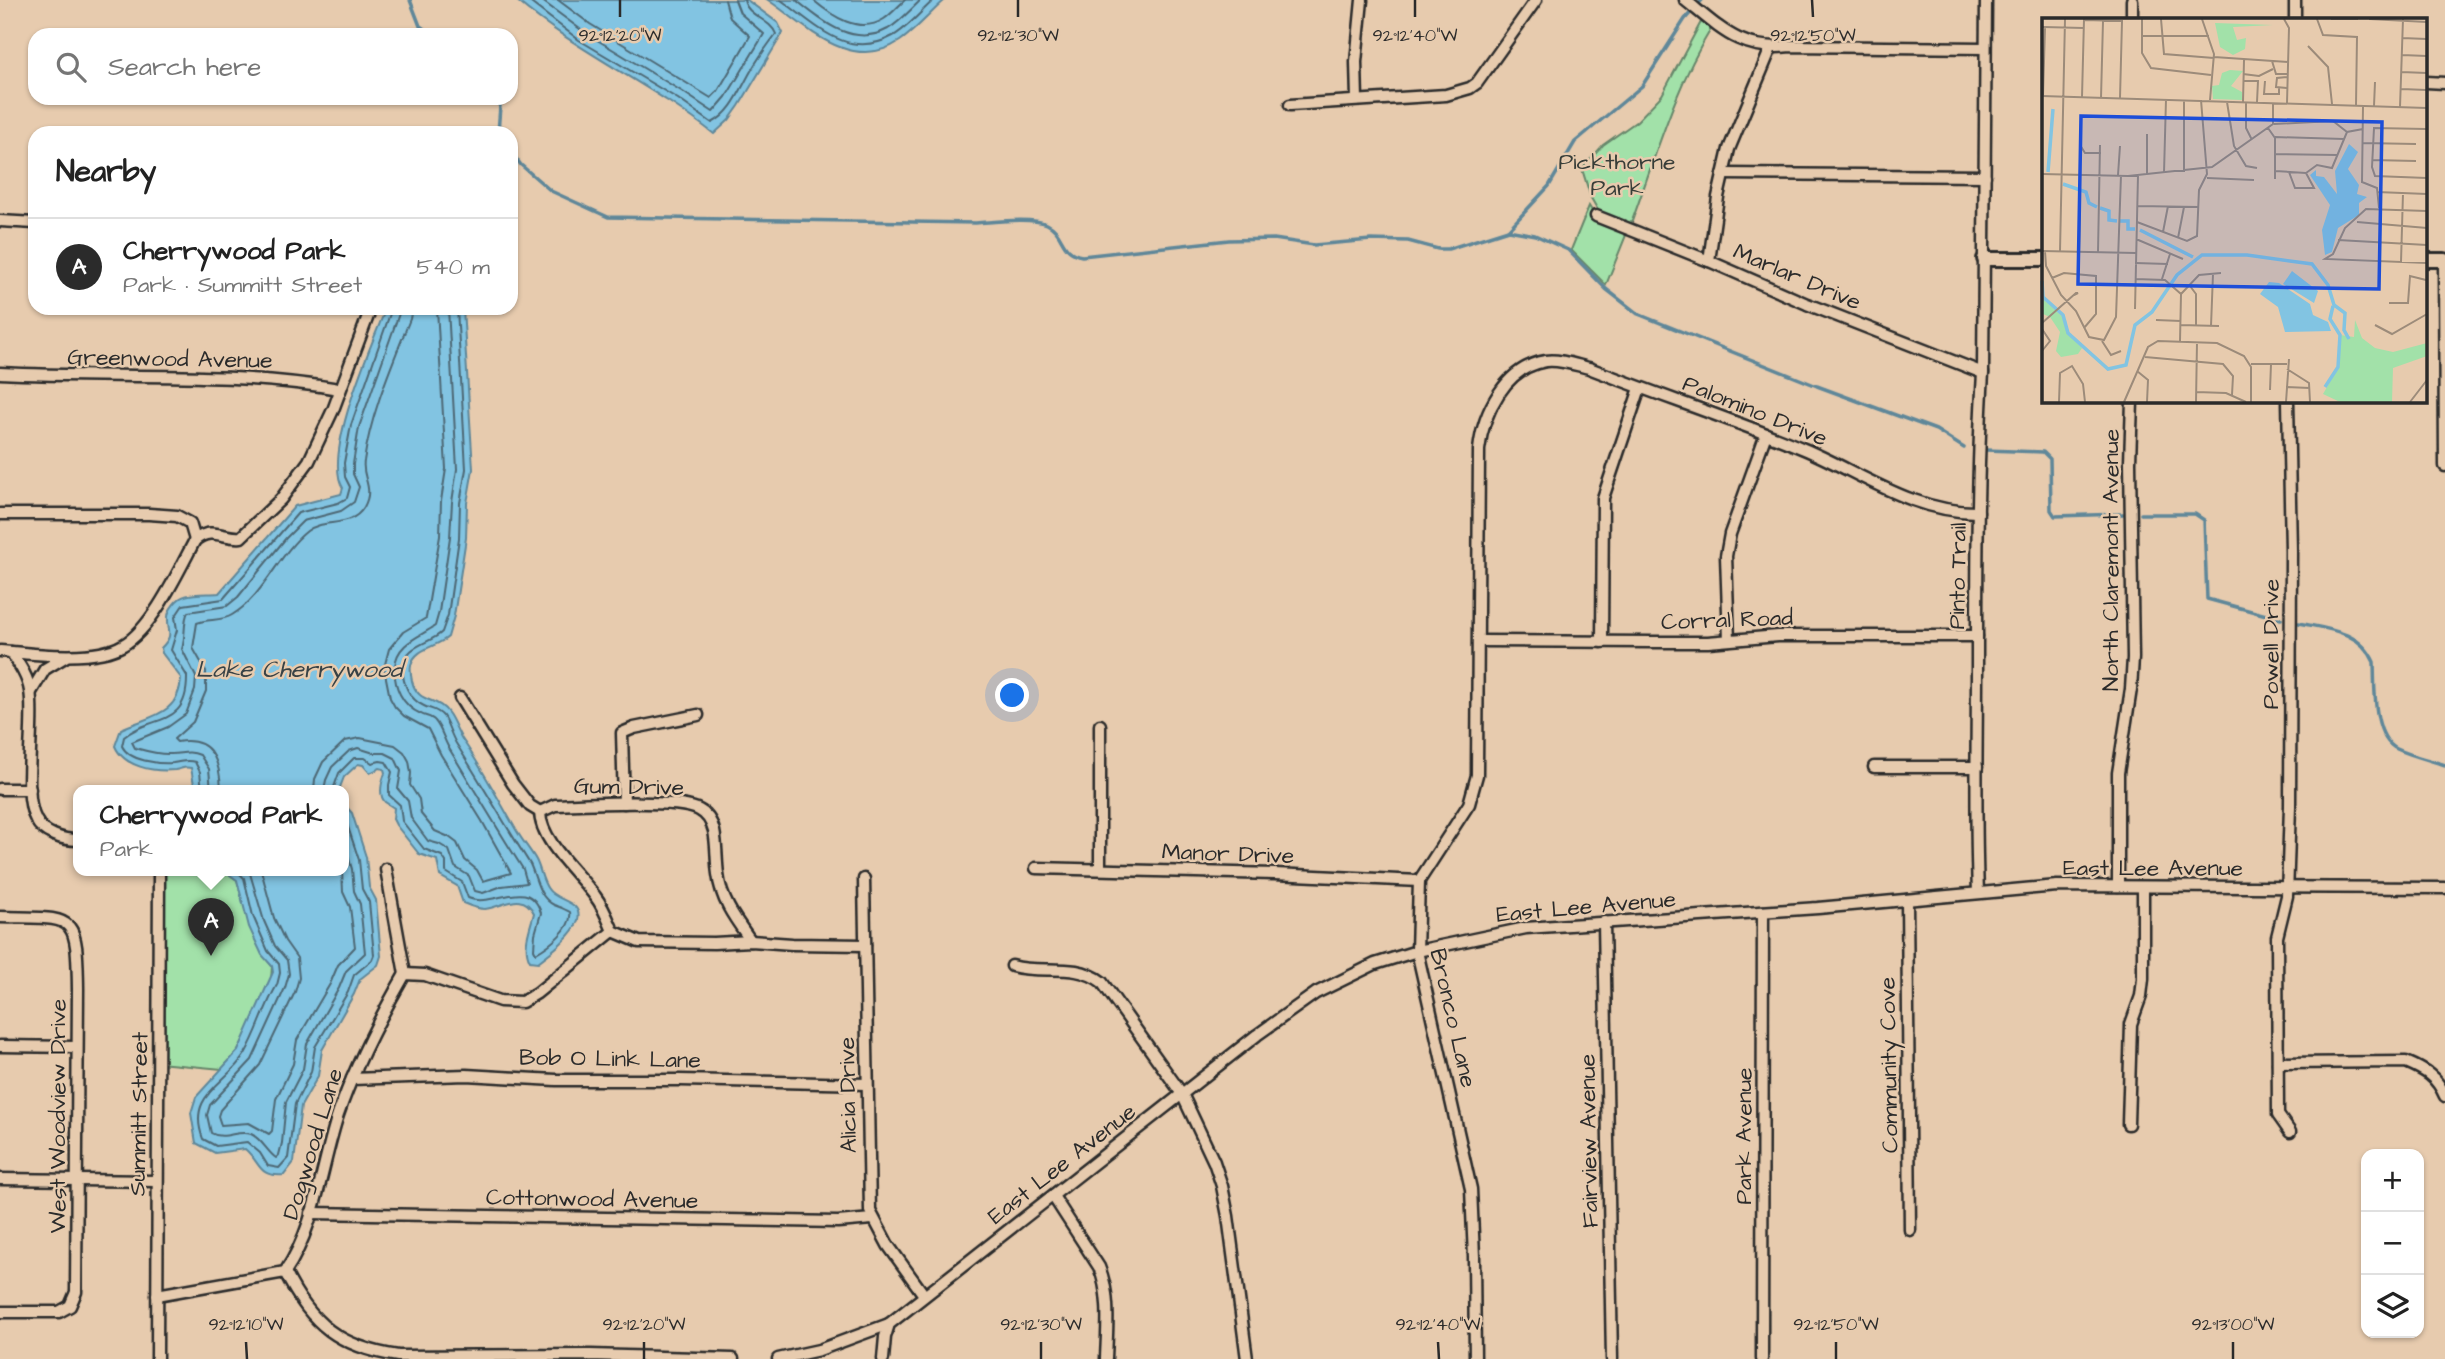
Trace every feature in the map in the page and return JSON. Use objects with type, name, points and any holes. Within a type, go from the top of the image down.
[{"type":"street","points":[[1357,100],[1356,62],[1362,0]]},
{"type":"street","points":[[1290,105],[1446,95],[1471,88],[1536,0]]},
{"type":"street","name":"Pinto Trail","points":[[1978,892],[1978,512],[1983,373],[1986,0]]},
{"type":"street","points":[[2132,0],[2132,18]]},
{"type":"street","points":[[2295,0],[2295,18]]},
{"type":"street","points":[[1686,1],[1728,35],[1746,43],[1771,48],[1984,48]]},
{"type":"street","points":[[1709,261],[1729,149],[1771,48]]},
{"type":"street","points":[[1723,174],[1985,176]]},
{"type":"street","name":"Marlar Drive","points":[[1596,216],[1807,304],[1983,373]]},
{"type":"street","points":[[0,221],[28,222]]},
{"type":"street","points":[[1984,259],[2042,260]]},
{"type":"street","points":[[2444,260],[2445,467]]},
{"type":"street","points":[[0,651],[68,656],[119,647],[133,638],[145,626],[195,540],[203,533],[211,532],[241,537],[281,499],[309,460],[329,419],[368,315]]},
{"type":"street","name":"Palomino Drive","points":[[1480,641],[1480,440],[1491,406],[1504,387],[1531,365],[1554,361],[1589,368],[1766,434],[1915,501],[1958,512],[1978,512]]},
{"type":"street","name":"Greenwood Avenue","points":[[0,373],[209,377],[305,383],[339,389]]},
{"type":"street","points":[[1602,642],[1603,498],[1640,388]]},
{"type":"street","name":"North Claremont Avenue","points":[[2118,886],[2118,773],[2133,658],[2130,462],[2132,402]]},
{"type":"street","name":"Powell Drive","points":[[2288,402],[2291,551],[2287,888],[2277,937],[2278,1115],[2290,1132]]},
{"type":"street","points":[[1729,640],[1726,556],[1730,534],[1766,434]]},
{"type":"street","points":[[0,514],[177,516],[190,523],[195,540]]},
{"type":"street","name":"Corral Road","points":[[1480,641],[1602,642],[1729,640],[1778,636],[1977,636]]},
{"type":"street","points":[[1419,881],[1462,816],[1473,792],[1478,765],[1480,641]]},
{"type":"street","points":[[12,652],[21,666],[31,693],[30,789],[33,812],[41,827],[48,833],[73,839]]},
{"type":"street","points":[[31,693],[44,670],[68,656]]},
{"type":"street","points":[[460,698],[513,785],[530,806],[540,813],[541,824],[554,846],[597,898],[613,931],[639,942],[751,941],[865,945]]},
{"type":"street","points":[[624,803],[622,733],[698,715]]},
{"type":"street","points":[[1100,725],[1100,869]]},
{"type":"street","points":[[1874,767],[1977,767]]},
{"type":"street","points":[[0,789],[30,789]]},
{"type":"street","name":"Gum Drive","points":[[540,813],[555,805],[624,803],[686,805],[702,811],[709,819],[715,834],[718,875],[726,904],[751,941]]},
{"type":"street","name":"Manor Drive","points":[[1036,868],[1397,878],[1419,881]]},
{"type":"street","points":[[386,869],[405,974],[425,975],[500,1001],[522,1002],[537,993],[613,931]]},
{"type":"street","name":"Summitt Street","points":[[157,1359],[159,876]]},
{"type":"street","name":"Alicia Drive","points":[[864,879],[869,1199],[872,1219],[924,1295]]},
{"type":"street","name":"Bronco Lane","points":[[1419,881],[1417,951],[1471,1189],[1475,1359]]},
{"type":"street","name":"East Lee Avenue","points":[[778,1359],[819,1350],[889,1324],[1257,1035],[1316,993],[1375,964],[1417,951],[1526,928],[1763,912],[2057,886],[2445,888]]},
{"type":"street","points":[[2128,1124],[2131,1024],[2141,996],[2143,979],[2143,887]]},
{"type":"street","name":"Community Cove","points":[[1907,900],[1910,1230]]},
{"type":"street","name":"Park Avenue","points":[[1762,1359],[1763,912]]},
{"type":"street","name":"West Woodview Drive","points":[[0,917],[50,917],[67,924],[77,943],[76,1292],[73,1302],[64,1310],[0,1312]]},
{"type":"street","name":"Fairview Avenue","points":[[1604,922],[1612,1359]]},
{"type":"street","points":[[1012,966],[1026,970],[1069,969],[1085,972],[1102,982],[1182,1094],[1204,1139],[1222,1186],[1247,1359]]},
{"type":"street","name":"Dogwood Lane","points":[[285,1272],[301,1244],[352,1079],[380,1018],[405,974]]},
{"type":"street","points":[[0,1046],[76,1047]]},
{"type":"street","points":[[2278,1063],[2406,1062],[2423,1069],[2439,1081],[2445,1096]]},
{"type":"street","name":"Bob O Link Lane","points":[[352,1079],[466,1075],[556,1080],[867,1084]]},
{"type":"street","points":[[0,1179],[156,1181]]},
{"type":"street","points":[[1053,1196],[1104,1278],[1107,1301],[1106,1359]]},
{"type":"street","name":"Cottonwood Avenue","points":[[311,1213],[838,1222],[872,1219]]},
{"type":"street","points":[[158,1295],[285,1272],[302,1303],[326,1328],[371,1351],[398,1357],[590,1355],[733,1359]]},
{"type":"street","points":[[883,1359],[889,1324]]},
{"type":"green space","name":"Pickthorne Park","points":[[1701,22],[1711,29],[1676,100],[1631,224],[1599,212],[1591,198],[1582,169],[1603,145],[1637,121],[1662,95]]},
{"type":"green space","points":[[1589,206],[1597,219],[1628,230],[1606,285],[1571,250]]},
{"type":"green space","points":[[159,876],[231,876],[237,880],[254,936],[272,966],[271,982],[238,1051],[222,1069],[159,1063]]},
{"type":"water","points":[[516,0],[747,0],[778,23],[783,33],[739,106],[714,134],[665,99],[564,36]]},
{"type":"water","points":[[768,0],[945,0],[900,41],[882,50],[864,52],[830,43]]},
{"type":"water","name":"Lake Cherrywood","points":[[383,315],[463,315],[473,469],[467,503],[466,538],[454,616],[448,637],[413,659],[411,675],[419,694],[444,708],[449,714],[536,860],[548,889],[577,909],[578,920],[572,932],[538,962],[530,961],[527,949],[534,913],[529,906],[518,901],[482,909],[463,903],[457,886],[440,876],[437,860],[419,854],[396,825],[393,819],[394,808],[385,802],[381,792],[384,769],[370,773],[363,765],[358,764],[344,777],[341,785],[194,785],[191,768],[166,770],[140,767],[125,759],[115,746],[121,729],[161,713],[175,700],[179,691],[181,678],[161,648],[169,636],[168,614],[176,602],[189,595],[219,593],[295,506],[341,494],[343,488],[338,472],[339,451],[351,399]]},
{"type":"water","points":[[349,810],[366,857],[369,887],[376,900],[381,956],[378,965],[360,979],[322,1050],[318,1076],[301,1106],[294,1162],[284,1175],[264,1172],[245,1149],[215,1153],[196,1143],[191,1113],[196,1097],[238,1051],[273,972],[249,927],[237,880],[231,876],[349,876]]},
{"type":"waterway","points":[[410,0],[423,28]]},
{"type":"waterway","points":[[518,161],[551,191],[608,217],[976,223],[1032,221],[1053,228],[1069,251],[1082,256],[1229,240],[1274,239],[1314,245],[1371,240],[1408,241],[1448,249],[1508,230],[1549,186],[1575,142],[1642,86],[1685,19],[1702,0]]},
{"type":"waterway","points":[[499,126],[500,105]]},
{"type":"waterway","points":[[1508,230],[1535,235],[1568,250],[1606,289],[1638,314],[1817,386],[1936,430],[1964,448]]},
{"type":"waterway","points":[[1986,450],[2043,452],[2050,459],[2051,510],[2055,516],[2123,514]]},
{"type":"waterway","points":[[2141,514],[2195,514],[2204,520],[2207,599],[2281,619]]},
{"type":"waterway","points":[[2299,623],[2342,633],[2360,644],[2374,662],[2376,710],[2383,734],[2389,743],[2397,749],[2445,765]]},
{"type":"place","name":"Cherrywood Park","points":[[211,956]]}]
